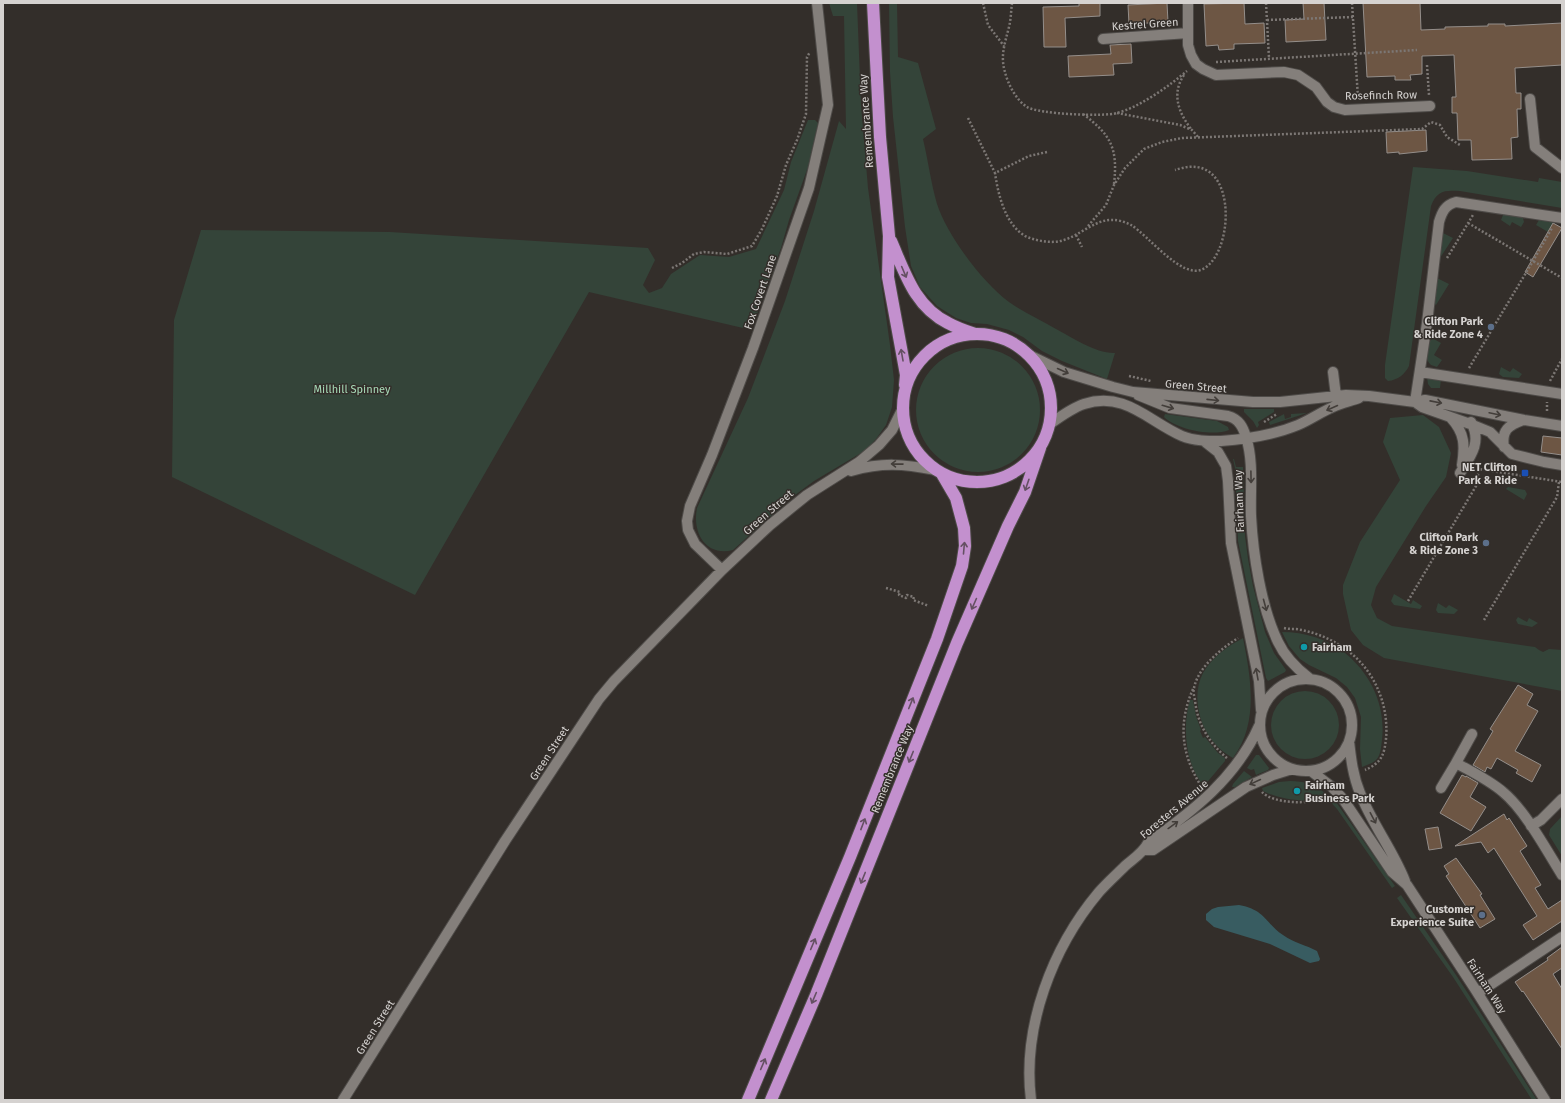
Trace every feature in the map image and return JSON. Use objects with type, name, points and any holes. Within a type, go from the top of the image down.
[{"type":"highway","name":"Remembrance Way","points":[[873,3],[880,137],[889,236],[888,277],[906,375],[904,394]]},
{"type":"highway","name":"Remembrance Way","points":[[889,236],[907,279],[918,299],[932,313],[948,323],[975,334]]},
{"type":"highway","points":[[975,334],[989,335],[1003,339],[1016,345],[1028,354],[1040,368],[1048,386],[1051,404],[1050,424],[1040,448],[1025,465],[1006,477],[985,482],[963,481],[939,472],[924,461],[908,436],[904,422],[903,408],[904,394],[911,375],[922,359],[937,346],[955,338],[975,334]]},
{"type":"highway","name":"Remembrance Way","points":[[771,1100],[816,995],[957,643],[1008,526],[1025,492],[1040,448]]},
{"type":"highway","name":"Remembrance Way","points":[[748,1100],[850,856],[937,639],[962,566],[965,546],[964,528],[956,498],[939,472]]},
{"type":"street","name":"Fox Covert Lane","points":[[722,570],[695,544],[688,530],[687,521],[690,506],[712,455],[753,348],[809,188],[828,105],[817,3]]},
{"type":"street","points":[[1188,3],[1188,45],[1196,64]]},
{"type":"street","name":"Kestrel Green","points":[[1104,39],[1188,33]]},
{"type":"street","name":"Rosefinch Row","points":[[1196,64],[1216,75],[1284,72],[1298,75],[1316,87],[1327,102],[1334,107],[1344,110],[1430,106]]},
{"type":"street","points":[[1530,99],[1535,146],[1562,168]]},
{"type":"street","points":[[1415,402],[1441,213],[1450,204],[1456,202],[1560,217]]},
{"type":"street","name":"Green Street","points":[[1028,354],[1064,372],[1113,388],[1133,392],[1253,402],[1280,402],[1336,396],[1369,396],[1415,402]]},
{"type":"street","points":[[1333,372],[1336,396]]},
{"type":"street","points":[[1420,372],[1562,394]]},
{"type":"street","name":"Fairham Way","points":[[1133,392],[1170,408],[1218,414],[1231,417],[1239,422],[1247,438],[1250,461],[1253,543],[1263,598],[1275,634],[1286,656],[1309,678]]},
{"type":"street","name":"Green Street","points":[[1050,424],[1080,406],[1097,401],[1108,400],[1130,406],[1183,436],[1204,441],[1247,438],[1265,435],[1296,426],[1334,406],[1369,396]]},
{"type":"street","points":[[1415,402],[1425,400],[1562,426]]},
{"type":"street","points":[[1415,402],[1422,407],[1490,432],[1512,454],[1520,457],[1562,465]]},
{"type":"street","points":[[1450,417],[1458,426],[1462,434],[1464,447],[1460,472],[1474,449],[1477,435],[1470,418],[1457,406]]},
{"type":"street","name":"Green Street","points":[[343,1100],[505,841],[598,699],[722,570],[784,513],[808,495],[859,462],[879,445],[892,430],[903,408]]},
{"type":"street","points":[[1504,447],[1503,440],[1507,429],[1512,424],[1524,420]]},
{"type":"street","name":"Fairham Way","points":[[1204,441],[1218,452],[1226,466],[1232,543],[1259,681],[1261,713]]},
{"type":"street","name":"Green Street","points":[[839,474],[883,464],[907,465],[939,472]]},
{"type":"street","points":[[1309,678],[1325,683],[1339,693],[1345,700],[1348,707],[1351,720],[1351,733],[1349,741],[1338,758],[1321,768],[1311,771],[1292,769],[1277,761],[1266,748],[1261,738],[1259,726],[1261,713],[1269,697],[1275,690],[1291,681],[1309,678]]},
{"type":"street","name":"Foresters Avenue","points":[[1031,1100],[1029,1069],[1033,1034],[1044,992],[1057,959],[1074,927],[1091,902],[1113,877],[1144,850],[1148,843],[1206,799],[1238,765],[1252,744],[1259,726]]},
{"type":"street","points":[[1441,788],[1472,734]]},
{"type":"street","name":"Fairham Way","points":[[1349,741],[1353,772],[1360,793],[1400,868],[1407,885],[1478,993],[1545,1100]]},
{"type":"street","points":[[1456,763],[1491,783],[1504,793],[1531,826],[1562,875]]},
{"type":"street","name":"Foresters Avenue","points":[[1144,850],[1153,850],[1256,781],[1292,769]]},
{"type":"street","name":"Fairham Way","points":[[1311,771],[1334,789],[1343,799],[1392,872],[1407,885]]},
{"type":"street","points":[[1531,826],[1541,820],[1562,799]]},
{"type":"street","points":[[1478,993],[1562,937]]},
{"type":"path","points":[[983,3],[988,25],[1004,46]]},
{"type":"path","points":[[1012,3],[1010,22],[1004,46],[1003,65],[1007,80],[1017,97],[1025,106],[1043,112],[1083,114],[1117,113],[1180,125],[1192,130]]},
{"type":"path","points":[[1266,3],[1269,59]]},
{"type":"path","points":[[1352,3],[1359,109]]},
{"type":"path","points":[[1267,20],[1353,17]]},
{"type":"path","points":[[1117,113],[1133,107],[1158,92],[1196,64],[1417,50]]},
{"type":"path","points":[[672,268],[694,254],[704,252],[727,254],[752,246],[762,229],[777,196],[786,164],[797,140],[806,114],[807,57],[810,52]]},
{"type":"path","points":[[1186,72],[1178,86],[1177,101],[1183,116],[1198,137]]},
{"type":"path","points":[[1083,114],[1100,128],[1110,140],[1115,160],[1114,185]]},
{"type":"path","points":[[968,118],[994,173],[997,188],[1011,223],[1026,236],[1046,242],[1057,242],[1076,235],[1095,223],[1105,220],[1125,223],[1134,228],[1174,262],[1193,271],[1203,269],[1213,261],[1220,246],[1226,218],[1225,198],[1218,181],[1205,169],[1189,167],[1175,170]]},
{"type":"path","points":[[1085,229],[1103,209],[1114,185],[1125,168],[1144,149],[1175,139],[1422,129],[1432,122],[1440,125],[1447,136],[1460,145]]},
{"type":"path","points":[[994,173],[1029,156],[1047,152]]},
{"type":"path","points":[[1445,262],[1477,205]]},
{"type":"path","points":[[1466,378],[1468,370],[1560,217]]},
{"type":"path","points":[[1468,223],[1562,278]]},
{"type":"path","points":[[1076,235],[1082,247]]},
{"type":"path","points":[[1408,601],[1476,486],[1479,469],[1561,482],[1557,497],[1484,620]]},
{"type":"path","points":[[886,588],[900,592],[899,596],[906,598],[908,595],[914,597],[913,600],[929,606]]},
{"type":"path","points":[[1282,622],[1284,629],[1314,633],[1339,645],[1355,657],[1371,676],[1381,696],[1387,729],[1382,757],[1376,764],[1353,772]]},
{"type":"path","points":[[1204,790],[1190,764],[1183,739],[1186,708],[1204,668],[1212,658],[1229,643],[1240,637]]},
{"type":"path","points":[[1194,688],[1196,708],[1200,721],[1208,736],[1214,746],[1223,755],[1238,765]]},
{"type":"path","points":[[1256,781],[1259,789],[1264,794],[1282,800],[1295,802],[1321,800],[1334,789]]},
{"type":"green space","points":[[829,3],[857,3],[861,105],[868,188],[894,380],[892,407],[886,425],[866,450],[814,481],[791,498],[733,550],[715,550],[703,541],[699,534],[696,517],[697,508],[748,398],[785,301],[814,211],[839,121],[846,129],[844,16],[833,16]]},
{"type":"green space","points":[[889,3],[897,3],[898,57],[918,63],[936,129],[923,139],[937,204],[949,230],[977,270],[988,283],[1009,302],[1026,313],[1092,348],[1108,353],[1115,353],[1107,379],[1062,361],[1042,351],[1023,337],[1009,330],[987,324],[971,323],[956,318],[937,306],[920,287],[911,266],[905,227],[893,117],[890,72]]},
{"type":"green space","name":"Millhill Spinney","points":[[808,120],[815,120],[818,123],[808,167],[756,317],[743,328],[589,292],[415,595],[172,477],[174,320],[201,230],[390,232],[648,248],[655,260],[643,285],[649,293],[662,288],[671,274],[700,255],[729,257],[756,249],[784,190],[791,162]]},
{"type":"green space","points":[[1413,167],[1467,171],[1538,182],[1539,178],[1562,182],[1562,208],[1460,191],[1446,191],[1439,194],[1431,206],[1409,366],[1401,376],[1388,381],[1385,378],[1385,365]]},
{"type":"green space","points":[[1507,214],[1523,218],[1524,222],[1521,227],[1512,222],[1510,226],[1501,220],[1503,215]]},
{"type":"green space","points":[[1539,220],[1553,222],[1548,232],[1536,225]]},
{"type":"green space","points":[[1443,233],[1453,238],[1440,258],[1442,236]]},
{"type":"green space","points":[[1437,278],[1449,284],[1436,305],[1434,303]]},
{"type":"green space","points":[[1432,338],[1441,343],[1434,355],[1442,360],[1437,367],[1431,365],[1426,355],[1427,348]]},
{"type":"green space","points":[[978,348],[990,349],[1002,353],[1012,358],[1022,366],[1030,376],[1035,386],[1039,398],[1039,422],[1035,434],[1030,444],[1022,454],[1012,462],[1002,467],[990,471],[978,472],[966,471],[954,467],[944,462],[934,454],[926,444],[921,434],[917,422],[916,410],[917,398],[921,386],[926,376],[934,366],[944,358],[954,353],[966,349]]},
{"type":"green space","points":[[1501,367],[1510,372],[1513,368],[1522,374],[1519,378],[1503,377],[1499,374]]},
{"type":"green space","points":[[1427,377],[1441,379],[1440,388],[1431,388],[1428,384]]},
{"type":"green space","points":[[1244,409],[1274,409],[1274,412],[1258,422],[1259,425],[1257,428],[1253,421],[1244,412]]},
{"type":"green space","points":[[1307,413],[1270,425],[1269,422],[1284,414],[1285,419],[1291,417],[1291,414]]},
{"type":"green space","points":[[1165,414],[1217,421],[1228,427],[1229,430],[1213,433],[1195,431],[1177,425],[1164,417]]},
{"type":"green space","points":[[1423,415],[1439,427],[1451,453],[1446,477],[1426,506],[1376,587],[1371,605],[1377,618],[1392,626],[1535,647],[1543,652],[1549,649],[1562,650],[1562,691],[1384,658],[1363,645],[1351,630],[1343,594],[1343,585],[1360,542],[1400,480],[1383,442],[1390,418]]},
{"type":"green space","points":[[1233,459],[1236,467],[1243,467],[1245,536],[1253,586],[1265,632],[1274,653],[1286,670],[1268,681],[1266,678],[1238,541],[1235,468]]},
{"type":"green space","points":[[1508,487],[1525,490],[1527,494],[1524,500],[1506,489]]},
{"type":"green space","points":[[1394,594],[1411,604],[1413,600],[1422,606],[1420,609],[1394,605],[1391,601]]},
{"type":"green space","points":[[1438,603],[1446,608],[1449,605],[1458,610],[1454,614],[1438,613],[1436,610]]},
{"type":"green space","points":[[1518,617],[1527,622],[1529,618],[1538,623],[1532,627],[1518,624],[1516,620]]},
{"type":"green space","points":[[1282,632],[1299,633],[1323,640],[1345,653],[1362,671],[1375,692],[1382,715],[1383,727],[1381,748],[1378,758],[1374,761],[1362,767],[1360,749],[1361,717],[1355,698],[1347,687],[1336,678],[1300,659],[1289,646]]},
{"type":"green space","points":[[1243,638],[1250,684],[1250,715],[1247,730],[1233,758],[1211,740],[1202,722],[1197,702],[1199,682],[1207,667],[1226,648]]},
{"type":"green space","points":[[1298,691],[1312,691],[1324,697],[1333,706],[1339,718],[1337,738],[1329,749],[1318,757],[1312,759],[1298,759],[1292,757],[1281,749],[1273,738],[1271,732],[1271,718],[1273,712],[1281,701],[1292,693]]},
{"type":"green space","points":[[1190,700],[1193,700],[1203,738],[1205,737],[1218,753],[1225,758],[1225,761],[1204,786],[1193,767],[1187,745],[1186,721]]},
{"type":"green space","points":[[1256,755],[1259,755],[1269,768],[1268,770],[1256,775],[1254,769],[1251,770],[1247,768]]},
{"type":"green space","points":[[1244,771],[1252,777],[1235,787],[1232,787],[1233,784]]},
{"type":"green space","points":[[1290,781],[1309,784],[1326,794],[1313,800],[1295,800],[1277,797],[1263,791],[1262,788],[1279,782]]},
{"type":"green space","points":[[1329,796],[1336,802],[1395,886],[1392,888],[1337,809],[1327,798]]},
{"type":"green space","points":[[1562,816],[1562,856],[1549,835],[1550,829]]},
{"type":"green space","points":[[1401,895],[1456,975],[1537,1100],[1532,1100],[1453,977],[1397,898]]},
{"type":"water","points":[[1239,905],[1255,910],[1287,938],[1317,951],[1320,959],[1319,961],[1310,963],[1270,944],[1214,927],[1206,920],[1206,914],[1212,909]]},
{"type":"building","points":[[1079,3],[1100,3],[1100,16],[1065,18],[1066,47],[1044,47],[1043,7],[1079,6]]},
{"type":"building","points":[[1167,3],[1168,22],[1129,24],[1128,5]]},
{"type":"building","points":[[1244,3],[1245,24],[1264,23],[1265,43],[1234,44],[1234,49],[1219,50],[1218,45],[1206,46],[1204,4]]},
{"type":"building","points":[[1303,3],[1324,3],[1326,40],[1286,42],[1285,20],[1304,19]]},
{"type":"building","points":[[1363,3],[1420,3],[1421,30],[1445,29],[1445,27],[1488,26],[1488,24],[1505,24],[1505,26],[1562,23],[1562,65],[1515,68],[1516,93],[1521,93],[1521,109],[1517,109],[1518,137],[1511,138],[1512,159],[1472,160],[1471,140],[1458,140],[1457,113],[1452,113],[1452,97],[1456,97],[1454,55],[1422,56],[1422,74],[1410,75],[1411,80],[1395,80],[1395,76],[1367,77]]},
{"type":"building","points":[[1131,44],[1132,63],[1113,64],[1114,75],[1069,77],[1068,56],[1111,54],[1110,45]]},
{"type":"building","points":[[1426,130],[1427,151],[1399,154],[1399,152],[1387,153],[1386,132]]},
{"type":"building","points":[[1553,223],[1562,228],[1533,277],[1525,272]]},
{"type":"building","points":[[1543,436],[1562,438],[1562,455],[1541,452]]},
{"type":"building","points":[[1518,685],[1533,694],[1527,705],[1538,711],[1515,751],[1541,765],[1532,782],[1516,773],[1518,770],[1497,758],[1491,769],[1487,767],[1485,772],[1473,765],[1493,731],[1490,729]]},
{"type":"building","points":[[1462,775],[1478,783],[1470,797],[1486,807],[1471,831],[1440,813]]},
{"type":"building","points":[[1504,814],[1507,820],[1509,818],[1527,846],[1520,851],[1541,885],[1535,888],[1548,909],[1562,900],[1562,921],[1533,940],[1523,925],[1537,916],[1494,848],[1488,853],[1481,842],[1455,846]]},
{"type":"building","points":[[1438,827],[1442,848],[1429,850],[1425,829]]},
{"type":"building","points":[[1456,858],[1482,894],[1480,895],[1495,919],[1480,928],[1446,876],[1449,874],[1444,866]]},
{"type":"building","points":[[1562,947],[1562,968],[1553,974],[1562,989],[1562,1049],[1523,991],[1522,992],[1515,982],[1548,960],[1547,958]]},
{"type":"place","name":"Clifton Park & Ride Zone 4","points":[[1491,327]]},
{"type":"place","name":"NET Clifton Park & Ride","points":[[1525,473]]},
{"type":"place","name":"Clifton Park & Ride Zone 3","points":[[1486,543]]},
{"type":"place","name":"Fairham","points":[[1304,647]]},
{"type":"place","name":"Fairham Business Park","points":[[1297,791]]},
{"type":"place","name":"Customer Experience Suite","points":[[1482,915]]}]
